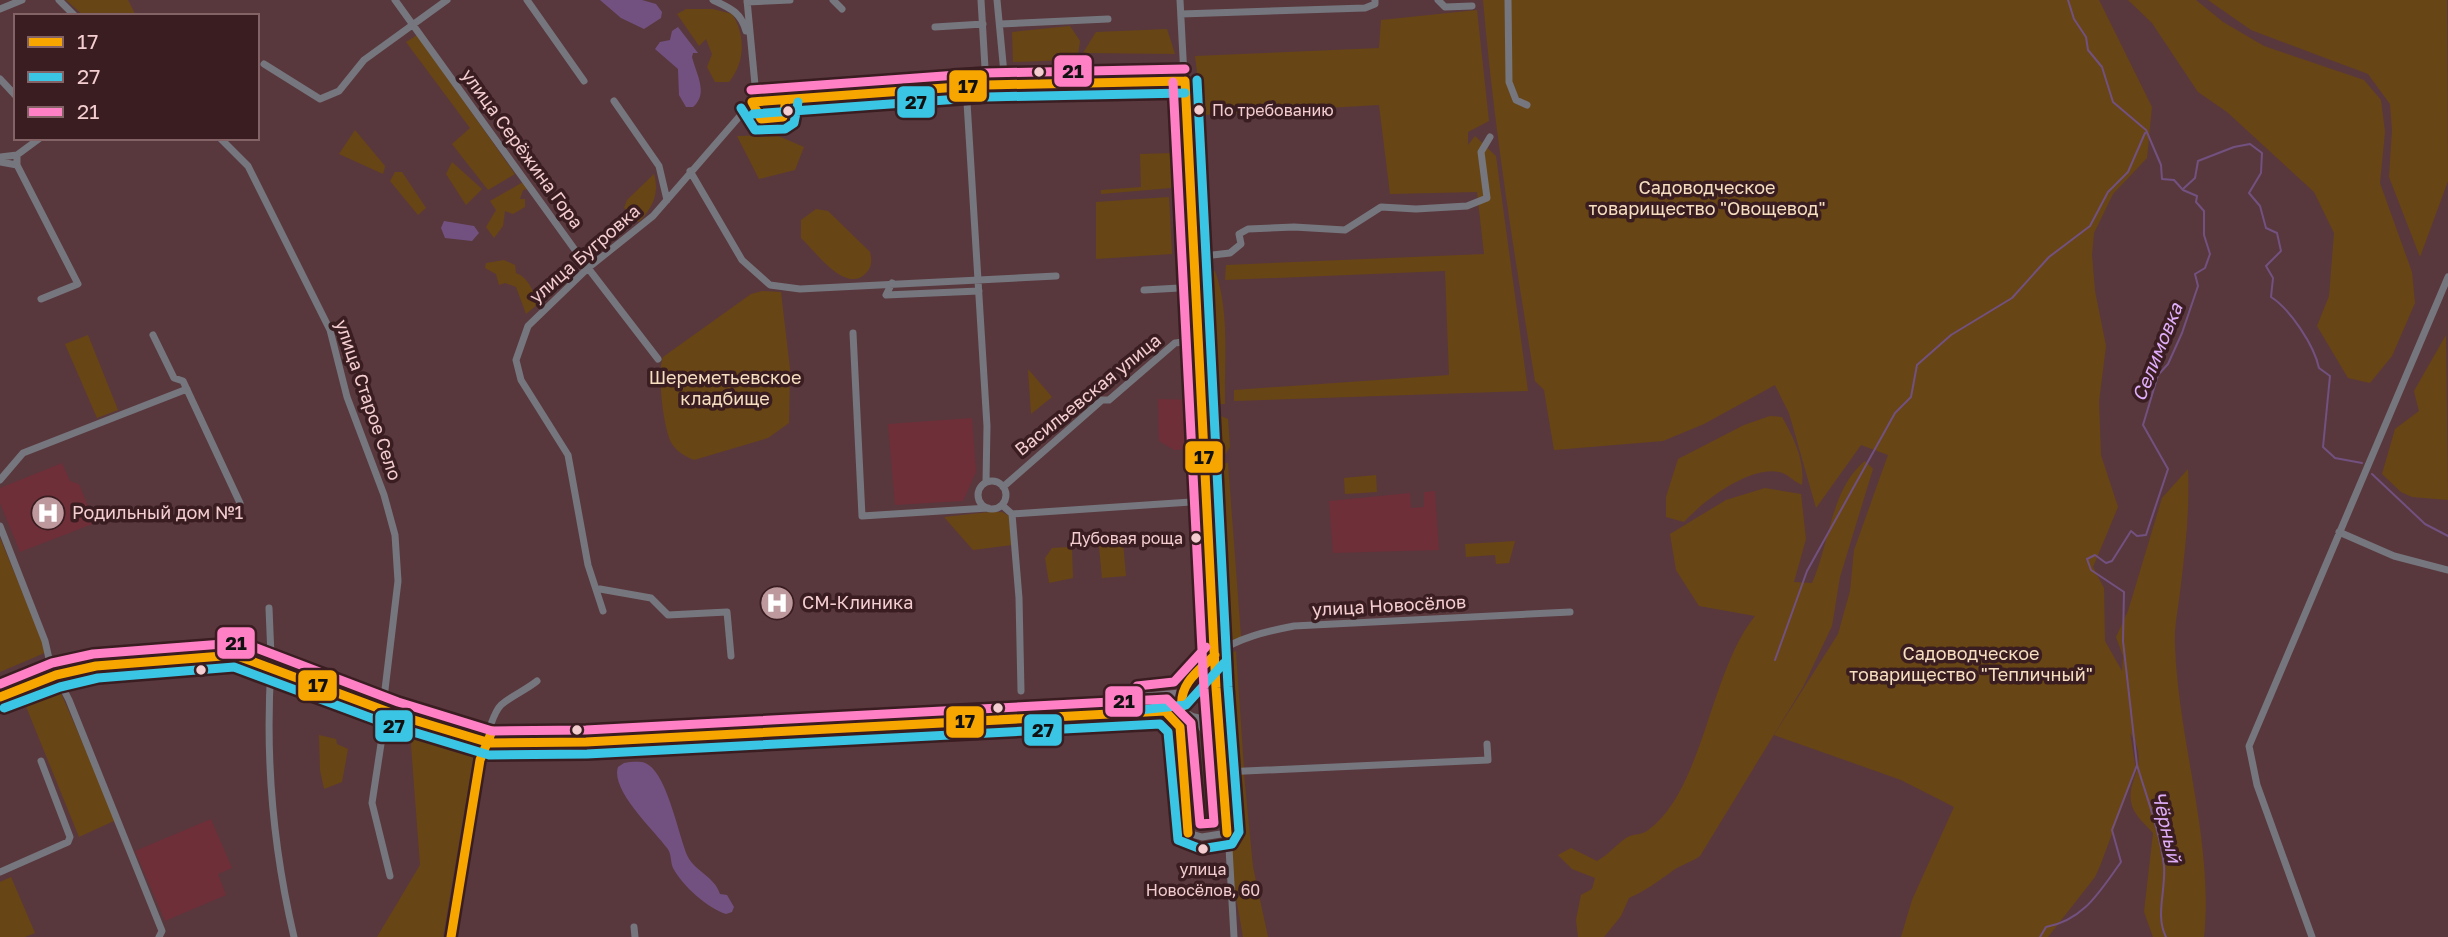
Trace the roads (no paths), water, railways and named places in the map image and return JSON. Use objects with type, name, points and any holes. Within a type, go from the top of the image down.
[{"type":"main road","points":[[0,682],[50,663],[103,652],[207,643],[235,645],[386,711],[485,742],[586,742],[1153,711]]},
{"type":"main road","points":[[0,697],[56,675],[120,663],[235,655],[271,661],[384,698],[510,733],[801,721],[1059,705],[1181,694]]},
{"type":"street","points":[[0,9],[22,0]]},
{"type":"street","points":[[59,0],[73,14]]},
{"type":"street","name":"улица Серёжина Гора","points":[[395,0],[588,268],[658,359]]},
{"type":"street","points":[[264,65],[320,99],[330,97],[339,91],[364,60],[447,0]]},
{"type":"street","points":[[527,0],[584,81]]},
{"type":"street","points":[[713,0],[741,17],[750,38]]},
{"type":"street","points":[[790,0],[747,1],[755,85],[752,102],[1005,84],[1185,81]]},
{"type":"street","points":[[833,0],[842,9]]},
{"type":"street","points":[[981,0],[986,85]]},
{"type":"street","points":[[997,0],[1005,84]]},
{"type":"street","points":[[1180,0],[1216,688],[1234,937]]},
{"type":"street","points":[[1508,0],[1509,82],[1516,100],[1527,105]]},
{"type":"street","points":[[1438,1],[1445,7],[1472,6]]},
{"type":"street","points":[[1181,15],[1365,8],[1375,2]]},
{"type":"street","points":[[1000,24],[1108,19]]},
{"type":"street","points":[[935,27],[983,23]]},
{"type":"street","points":[[0,79],[14,94]]},
{"type":"street","points":[[966,86],[987,426],[986,482]]},
{"type":"street","points":[[614,101],[659,166],[667,200]]},
{"type":"street","name":"улица Бугровка","points":[[603,611],[588,565],[568,455],[521,380],[516,360],[528,326],[588,268],[640,229],[752,102]]},
{"type":"street","points":[[1195,257],[1230,253],[1241,244],[1239,234],[1248,229],[1294,227],[1345,230],[1381,207],[1416,209],[1467,206],[1487,198],[1481,152],[1490,137]]},
{"type":"street","points":[[0,160],[17,155],[37,140]]},
{"type":"street","name":"улица Старое Село","points":[[222,140],[250,169],[330,330],[348,397],[384,495],[395,535],[398,581],[384,698]]},
{"type":"street","points":[[17,155],[17,165],[78,284],[41,299]]},
{"type":"street","points":[[0,160],[17,165]]},
{"type":"street","points":[[690,171],[742,260],[770,285],[800,289],[1056,276]]},
{"type":"street","points":[[2312,937],[2257,785],[2249,746],[2448,277]]},
{"type":"street","points":[[892,283],[886,295],[979,291]]},
{"type":"street","points":[[1144,290],[1197,287]]},
{"type":"street","points":[[853,333],[862,516],[988,509],[1002,505]]},
{"type":"street","points":[[153,335],[174,378],[183,381],[240,503]]},
{"type":"street","name":"Васильевская улица","points":[[1003,487],[1102,400],[1109,400],[1172,345],[1199,340]]},
{"type":"street","points":[[0,480],[23,453],[187,389]]},
{"type":"street","points":[[988,509],[981,504],[978,496],[979,488],[986,482],[995,481],[1003,487],[1006,496],[1002,505]]},
{"type":"street","points":[[1012,514],[1206,501]]},
{"type":"street","points":[[1002,505],[1012,514],[1019,598],[1021,691]]},
{"type":"street","points":[[0,526],[46,641],[50,663],[69,700],[162,931],[159,937]]},
{"type":"street","points":[[2339,532],[2394,556],[2448,570]]},
{"type":"street","points":[[600,589],[651,598],[668,615],[727,612],[731,656]]},
{"type":"street","points":[[269,608],[269,725],[273,826],[294,937]]},
{"type":"street","name":"улица Новосёлов","points":[[1215,655],[1250,638],[1294,626],[1570,612]]},
{"type":"street","points":[[1215,655],[1181,694],[1186,712],[1180,727],[1188,833],[1202,837],[1227,833]]},
{"type":"street","points":[[1192,680],[1208,680],[1216,688]]},
{"type":"street","points":[[451,937],[485,742],[502,704],[522,694],[537,681]]},
{"type":"street","points":[[1198,718],[1209,715],[1218,706]]},
{"type":"street","points":[[386,711],[372,803],[390,876]]},
{"type":"street","points":[[1153,711],[1186,712],[1198,718],[1213,744],[1224,772]]},
{"type":"street","points":[[1165,711],[1180,727]]},
{"type":"street","points":[[1224,772],[1488,760],[1487,744]]},
{"type":"street","points":[[0,872],[68,842],[70,837],[41,761]]},
{"type":"street","points":[[634,928],[635,937]]},
{"type":"waterway","name":"Селимовка","points":[[2040,937],[2046,927],[2071,918],[2090,903],[2121,862],[2112,830],[2137,765],[2123,641],[2124,592],[2091,570],[2087,559],[2095,555],[2106,563],[2112,561],[2131,531],[2137,536],[2146,535],[2168,469],[2143,425],[2158,375],[2168,364],[2182,333],[2198,286],[2195,274],[2205,268],[2210,254],[2204,235],[2204,211],[2196,202],[2197,196],[2183,190],[2174,180],[2162,179],[2161,165],[2146,130],[2113,102],[2102,67],[2088,50],[2086,37],[2074,19],[2068,0]]},
{"type":"waterway","points":[[1775,660],[1807,571],[1895,413],[1911,397],[1917,365],[1951,335],[2012,298],[2049,257],[2090,226],[2108,192],[2128,172],[2145,133]]},
{"type":"waterway","points":[[2184,188],[2195,178],[2198,161],[2234,147],[2250,144],[2262,153],[2261,173],[2249,193],[2260,206],[2266,228],[2277,233],[2281,251],[2266,266],[2273,278],[2271,297],[2293,319],[2307,339],[2319,368],[2330,376],[2323,447],[2335,458],[2362,463]]},
{"type":"waterway","points":[[2372,474],[2425,524],[2448,536]]},
{"type":"waterway","name":"Чёрный","points":[[2137,765],[2162,853],[2164,875],[2161,920],[2166,937]]},
{"type":"place","name":"По требованию","points":[[1199,110]]},
{"type":"place","name":"Родильный дом №1","points":[[48,513]]},
{"type":"place","name":"Дубовая роща","points":[[1196,538]]},
{"type":"place","name":"СМ-Клиника","points":[[777,603]]},
{"type":"place","name":"улица Новосёлов, 60","points":[[1203,849]]},
{"type":"park label","name":"Садоводческое товарищество \"Овощевод\"","points":[[1707,198]]},
{"type":"park label","name":"Шереметьевское кладбище","points":[[725,388]]},
{"type":"park label","name":"Садоводческое товарищество \"Тепличный\"","points":[[1971,664]]}]
